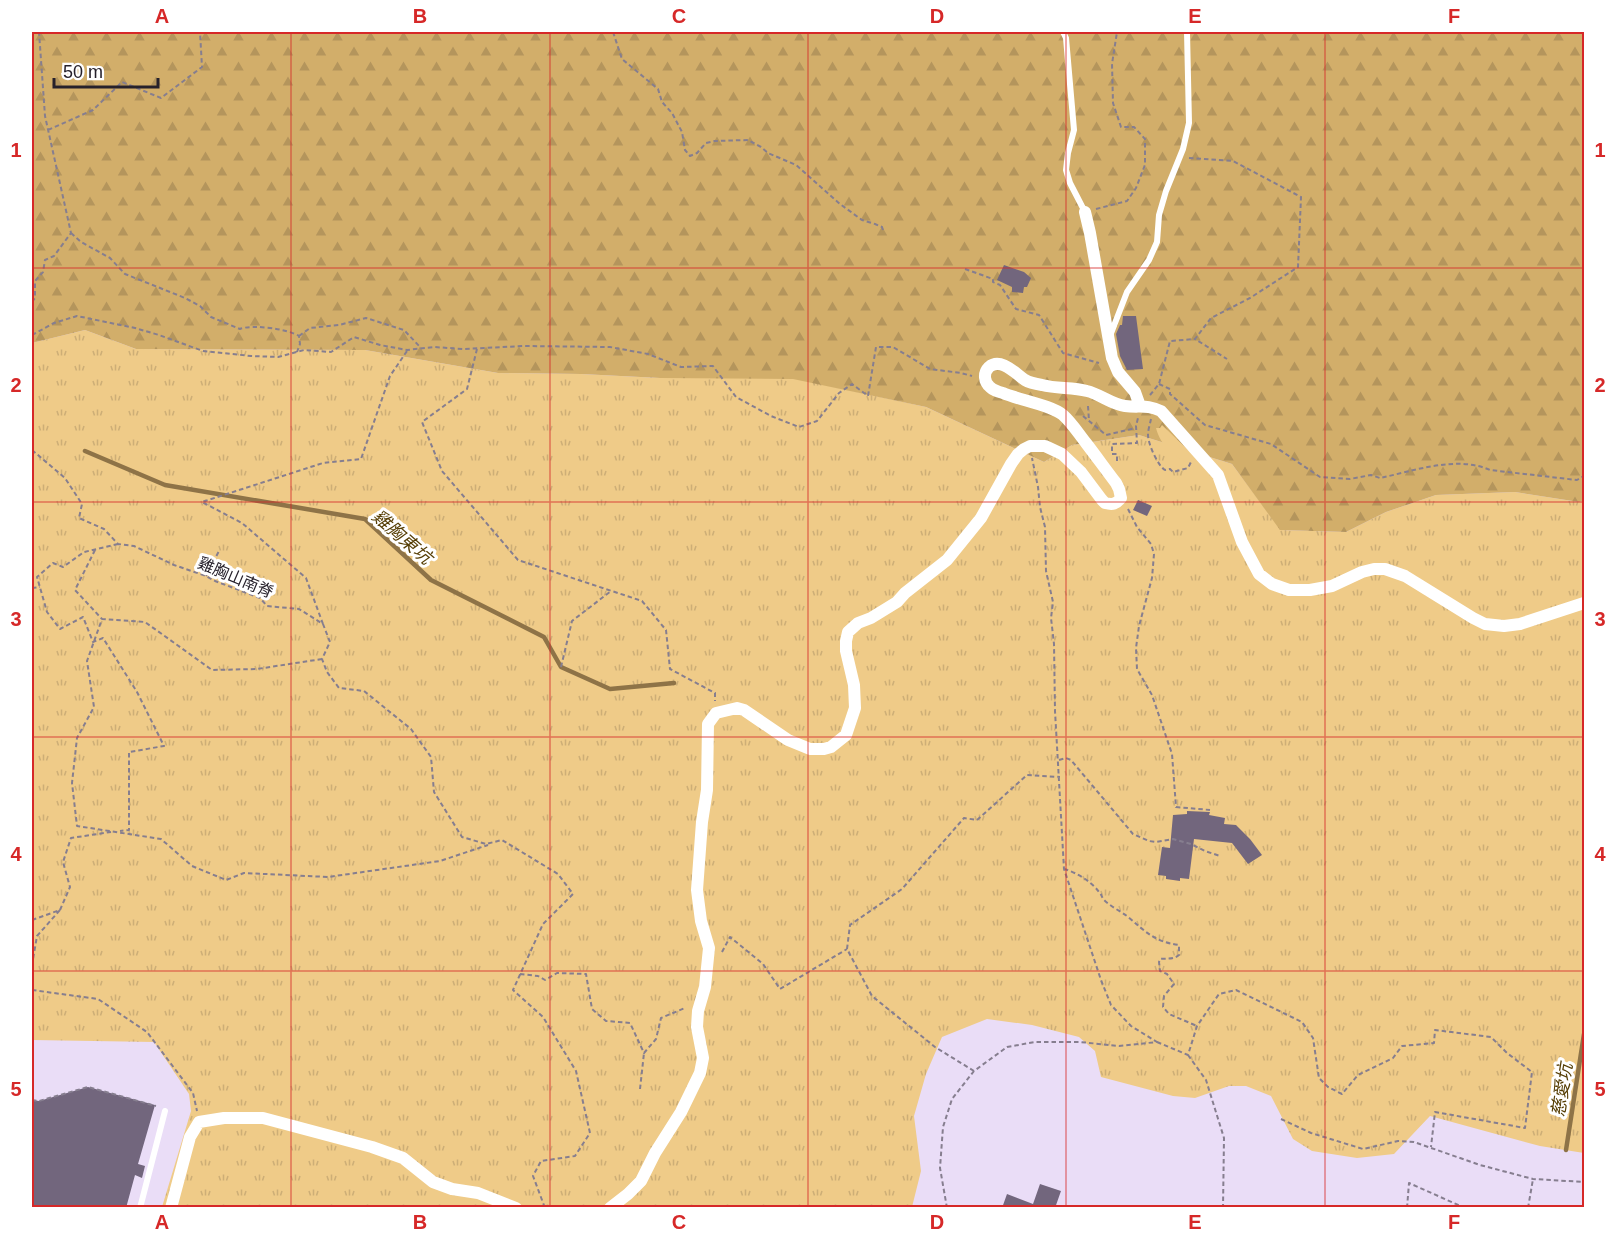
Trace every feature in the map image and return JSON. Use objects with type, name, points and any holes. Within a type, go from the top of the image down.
[{"type":"street","points":[[1085,212],[1112,358],[1135,392],[1139,412]]},
{"type":"street","points":[[610,1208],[641,1181],[655,1153],[681,1112],[700,1073],[703,1058],[697,1027],[700,1002],[705,987],[709,948],[701,921],[697,890],[707,790],[708,724],[716,713],[737,708],[744,710],[788,740],[810,749],[831,747],[846,735],[855,708],[854,685],[846,651],[848,632],[858,623],[897,602],[947,560],[981,518],[1018,453],[1030,446],[1045,446],[1062,454],[1081,472],[1105,502],[1117,503],[1121,498],[1116,483],[1074,427],[1060,413],[1016,399],[990,387],[985,374],[989,368],[999,364],[1006,366],[1025,380],[1047,387],[1090,391],[1139,412]]},
{"type":"street","points":[[1139,412],[1149,406],[1161,411],[1218,475],[1242,542],[1259,574],[1272,584],[1289,590],[1310,590],[1332,586],[1368,570],[1385,569],[1405,576],[1473,618],[1485,624],[1497,626],[1520,624],[1584,603]]},
{"type":"street","points":[[171,1208],[190,1137],[199,1122],[224,1118],[263,1118],[372,1147],[403,1158],[433,1182],[452,1189],[478,1193],[516,1208]]},
{"type":"lane","points":[[1064,32],[1074,130],[1066,170],[1085,212]]},
{"type":"lane","points":[[1109,340],[1127,291],[1149,260],[1157,242],[1166,191],[1184,149],[1189,123],[1187,32]]},
{"type":"lane","points":[[140,1208],[165,1111]]},
{"type":"path","points":[[39,32],[45,116],[71,233],[81,242],[110,258],[125,274],[185,297],[200,306],[211,317],[240,330],[248,326],[292,332],[299,336]]},
{"type":"path","points":[[48,130],[93,110],[122,82],[161,98],[202,67],[200,32]]},
{"type":"path","points":[[613,32],[622,59],[658,89],[662,102],[672,113],[682,132],[685,150],[690,156],[697,153],[706,143],[748,140],[768,153],[796,165],[855,215],[862,220],[876,224],[883,230]]},
{"type":"path","points":[[1085,212],[1127,201],[1136,188],[1145,165],[1145,139],[1134,127],[1121,128],[1113,103],[1112,64],[1117,32]]},
{"type":"path","points":[[1180,158],[1233,161],[1301,197],[1298,267],[1250,298],[1211,318],[1195,339]]},
{"type":"path","points":[[32,302],[35,298],[35,281],[43,272],[45,260],[54,256],[71,233]]},
{"type":"path","points":[[965,268],[993,279],[993,282],[1000,285],[1016,309],[1039,315],[1063,353],[1117,368]]},
{"type":"path","points":[[32,333],[77,316],[159,334],[203,351],[251,356],[278,357],[304,350],[331,352],[354,337],[407,350],[434,346],[610,347],[648,354],[681,367],[713,366],[736,397],[771,416],[799,427],[818,421],[839,393],[852,384],[868,396],[876,347],[893,347],[930,369],[961,373],[986,381]]},
{"type":"path","points":[[299,336],[310,328],[339,325],[366,318],[404,330],[421,348]]},
{"type":"path","points":[[297,352],[300,344],[299,336]]},
{"type":"path","points":[[1227,359],[1195,339],[1170,340],[1159,384],[1170,389],[1170,394],[1205,425],[1271,444],[1320,477],[1350,479],[1371,475],[1380,478],[1448,464],[1481,466],[1490,470],[1577,480],[1584,476]]},
{"type":"path","points":[[477,348],[467,389],[422,422],[442,471],[518,560],[642,601],[666,630],[670,669],[715,693],[716,713]]},
{"type":"path","points":[[407,350],[390,376],[361,459],[324,463],[202,502],[242,523],[306,578],[330,642],[322,659],[327,672],[339,688],[364,691],[411,729],[431,758],[434,792],[462,837],[486,844],[502,840],[558,874],[573,894],[543,924],[513,990],[543,1017],[576,1071],[590,1133],[575,1156],[541,1161],[533,1176],[545,1208]]},
{"type":"path","points":[[1116,483],[1117,454],[1112,454],[1112,444],[1137,443],[1136,428],[1139,412]]},
{"type":"path","points":[[1083,416],[1106,435],[1136,428]]},
{"type":"path","points":[[1150,419],[1148,436],[1161,467],[1173,472],[1188,468],[1191,461]]},
{"type":"path","points":[[1030,446],[1045,527],[1046,571],[1053,602],[1051,618],[1064,869],[1111,1005],[1131,1026],[1157,1042],[1188,1055],[1206,1080],[1224,1138],[1223,1208]]},
{"type":"path","name":"雞胸山南脊","points":[[32,450],[65,478],[82,504],[79,518],[104,529],[118,544],[134,546],[174,565],[260,598],[267,606],[299,609],[323,624]]},
{"type":"path","points":[[1137,527],[1151,544],[1154,554],[1152,578],[1139,626],[1136,648],[1137,669],[1152,695],[1172,754],[1176,807],[1210,810]]},
{"type":"path","points":[[93,642],[82,617],[60,629],[47,612],[37,577],[53,563],[63,567],[84,552],[118,544]]},
{"type":"path","points":[[95,549],[75,590],[102,619],[145,622],[212,670],[257,669],[322,659]]},
{"type":"path","points":[[206,576],[219,551]]},
{"type":"path","points":[[32,588],[40,587]]},
{"type":"path","points":[[561,667],[572,621],[612,591]]},
{"type":"path","points":[[102,619],[87,661],[94,707],[77,738],[72,783],[77,826],[161,839],[192,866],[226,880],[244,873],[328,877],[440,861],[502,840]]},
{"type":"path","points":[[32,965],[37,936],[60,910],[70,887],[63,862],[71,838],[129,830],[129,752],[164,746],[137,692],[103,638],[93,642]]},
{"type":"path","points":[[1059,760],[1066,758],[1071,760],[1133,834],[1149,842],[1173,839],[1191,843],[1220,856]]},
{"type":"path","points":[[974,1071],[935,1047],[872,996],[847,949],[850,925],[902,889],[964,818],[977,820],[1028,775],[1060,777]]},
{"type":"path","points":[[1064,869],[1074,872],[1099,891],[1104,899],[1141,929],[1168,944],[1179,945],[1179,955],[1169,959],[1160,959],[1159,962],[1160,971],[1167,974],[1174,984],[1164,996],[1163,1007],[1169,1014],[1197,1026]]},
{"type":"path","points":[[32,920],[60,910]]},
{"type":"path","points":[[721,954],[730,937],[763,964],[780,989],[847,949]]},
{"type":"path","points":[[520,974],[538,976],[545,980],[557,973],[586,974],[592,1009],[606,1021],[630,1023],[644,1053],[640,1089]]},
{"type":"path","points":[[32,990],[98,999],[147,1032],[193,1093],[199,1122]]},
{"type":"path","points":[[1188,1055],[1197,1026],[1219,994],[1236,990],[1302,1022],[1312,1038],[1319,1078],[1328,1087],[1342,1094],[1358,1075],[1393,1058],[1402,1046],[1434,1042],[1435,1030],[1491,1038],[1532,1072],[1525,1128],[1435,1112],[1431,1148]]},
{"type":"path","points":[[644,1053],[656,1039],[662,1018],[700,1002]]},
{"type":"path","points":[[947,1208],[940,1168],[943,1127],[952,1099],[974,1071],[1007,1047],[1035,1042],[1080,1042],[1119,1046],[1157,1042]]},
{"type":"path","points":[[32,1100],[39,1101],[88,1087],[155,1105],[165,1111]]},
{"type":"path","points":[[1281,1119],[1311,1133],[1363,1149],[1398,1141],[1414,1142],[1480,1165],[1533,1179],[1584,1182]]},
{"type":"path","points":[[1528,1208],[1533,1179]]},
{"type":"path","points":[[1407,1208],[1409,1183],[1465,1208]]},
{"type":"green space","points":[[32,32],[1584,32],[1584,500],[1579,502],[1515,492],[1436,495],[1386,512],[1346,532],[1280,530],[1232,464],[1139,435],[1072,445],[1044,462],[926,407],[793,379],[498,373],[365,350],[136,349],[85,330],[32,343]]},
{"type":"green space","points":[[85,330],[136,349],[365,350],[498,373],[660,378],[793,378],[926,407],[1044,462],[1072,445],[1139,435],[1232,464],[1281,530],[1346,532],[1386,512],[1436,495],[1515,492],[1579,502],[1584,500],[1584,1153],[1540,1146],[1430,1116],[1394,1154],[1357,1158],[1312,1151],[1293,1139],[1271,1096],[1246,1086],[1229,1086],[1195,1098],[1173,1096],[1101,1077],[1095,1051],[1079,1037],[1032,1025],[987,1019],[942,1037],[926,1074],[914,1116],[921,1171],[912,1207],[162,1207],[191,1111],[189,1094],[154,1042],[32,1040],[32,343]]},
{"type":"green space","points":[[1162,425],[1210,473],[1205,474],[1191,461],[1188,464],[1168,449],[1156,428]]},
{"type":"building","points":[[1004,265],[1024,272],[1031,278],[1027,287],[1024,287],[1023,293],[1012,292],[1012,287],[997,280]]},
{"type":"building","points":[[1123,316],[1136,316],[1143,369],[1127,370],[1120,356],[1116,334],[1122,325]]},
{"type":"building","points":[[1138,500],[1152,506],[1147,516],[1133,510]]},
{"type":"building","points":[[1187,811],[1210,812],[1209,815],[1225,818],[1224,824],[1236,825],[1262,855],[1248,864],[1232,843],[1194,839],[1189,879],[1180,878],[1180,881],[1158,875],[1162,847],[1170,848],[1173,815],[1187,814]]},
{"type":"building","points":[[88,1087],[155,1105],[138,1164],[145,1166],[142,1178],[135,1175],[126,1208],[32,1208],[32,1100],[39,1101]]},
{"type":"building","points":[[1040,1184],[1061,1191],[1055,1208],[1002,1208],[1007,1194],[1033,1204]]},
{"type":"waterway","name":"雞胸東坑","points":[[85,451],[165,485],[365,519],[431,580],[544,637],[561,667],[610,689],[674,683]]},
{"type":"waterway","name":"慈愛坑","points":[[1566,1150],[1584,1034]]}]
